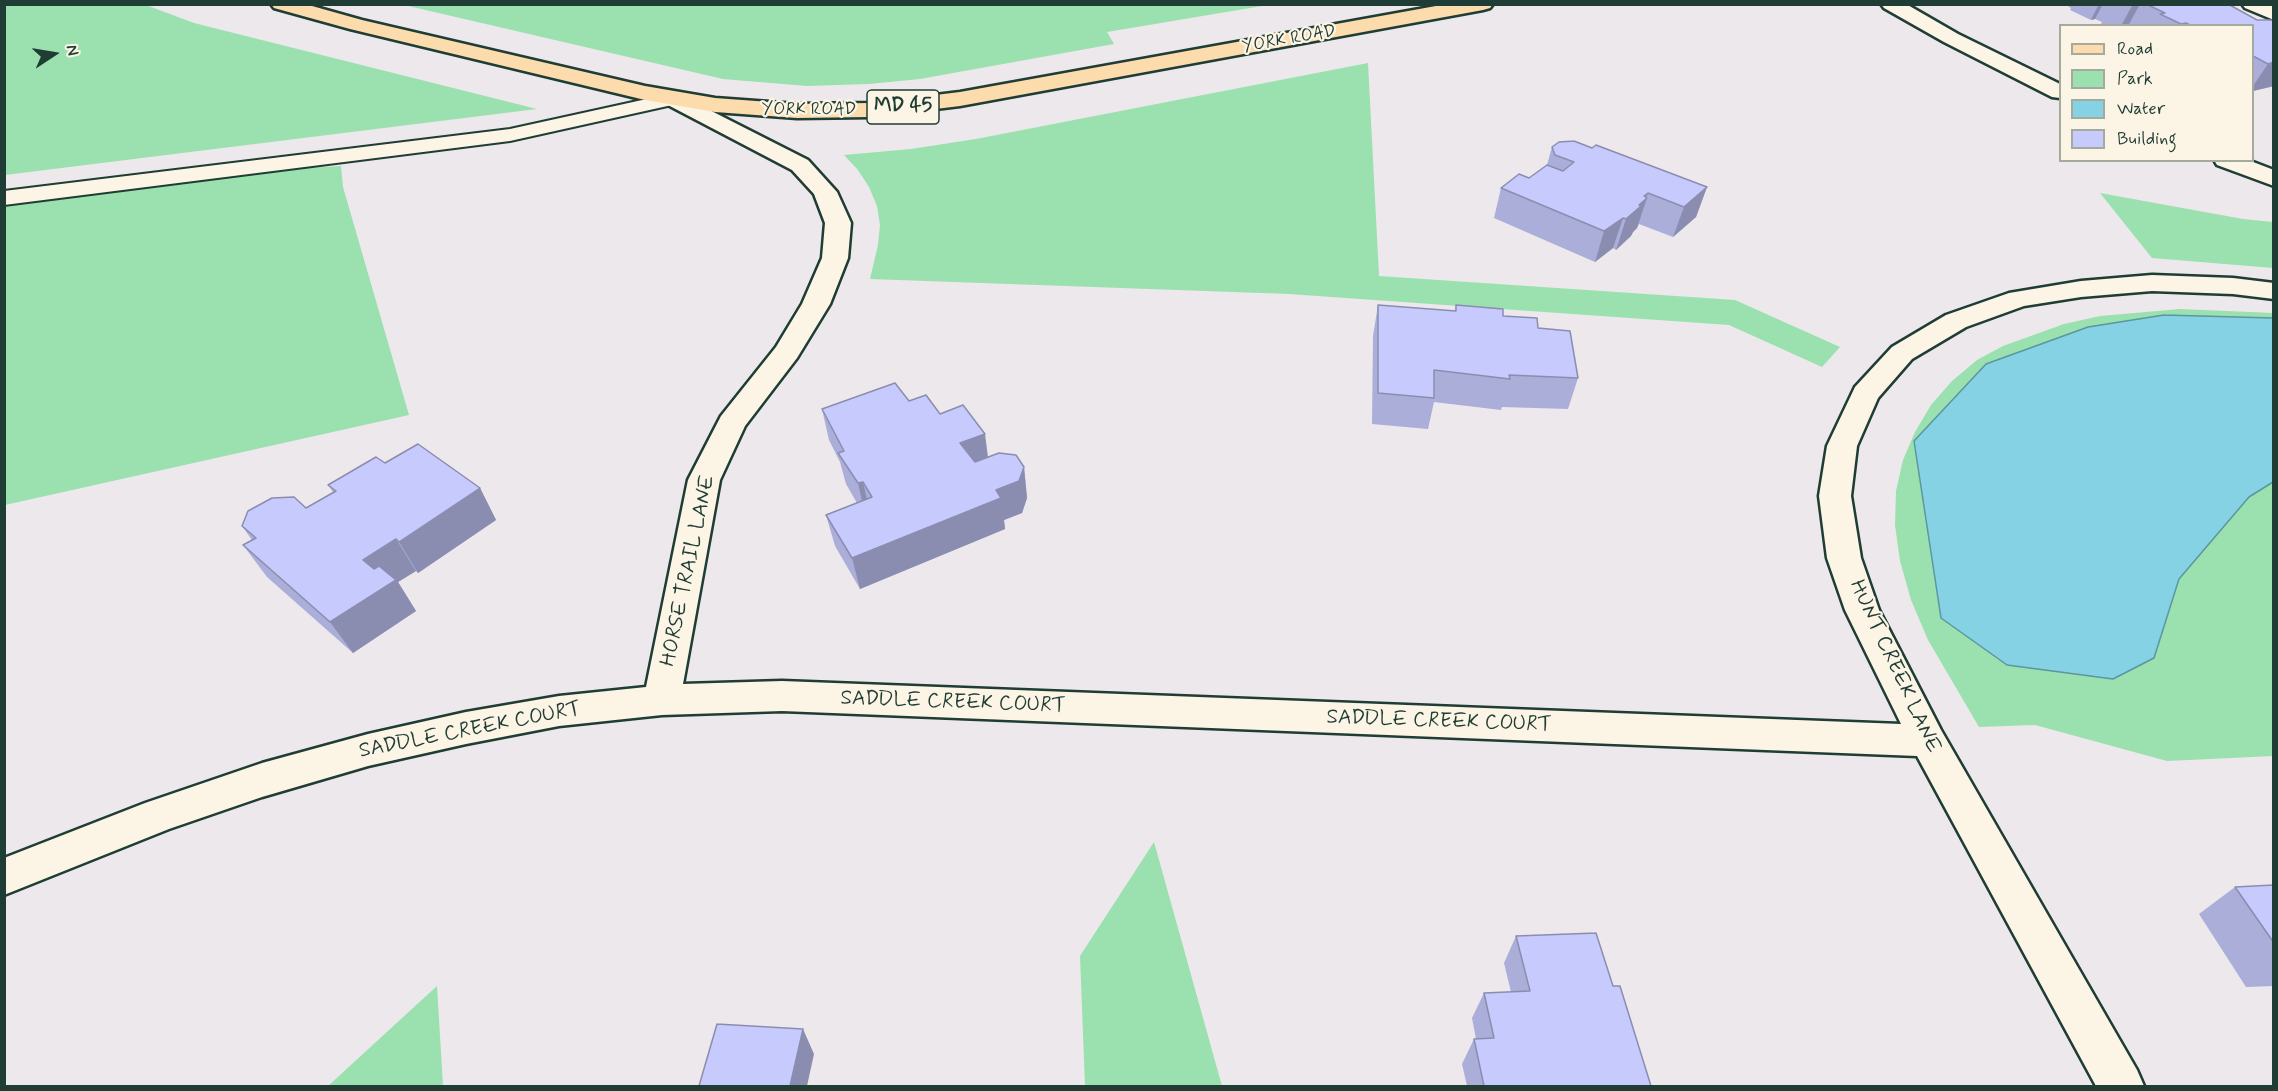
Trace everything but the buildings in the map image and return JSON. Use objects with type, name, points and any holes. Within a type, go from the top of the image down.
[{"type":"main road","name":"YORK ROAD","points":[[281,4],[357,25],[563,75],[674,99],[734,107],[797,111],[912,106],[960,99],[1484,4]]},
{"type":"street","points":[[1891,4],[1951,38],[2059,91]]},
{"type":"street","points":[[2252,4],[2274,14]]},
{"type":"street","name":"HORSE TRAIL LANE","points":[[662,700],[704,480],[732,423],[788,352],[816,304],[835,258],[838,224],[825,192],[800,165],[674,99]]},
{"type":"street","points":[[2230,162],[2274,179]]},
{"type":"street","name":"HUNT CREEK LANE","points":[[2121,1086],[1928,741],[1862,610],[1844,558],[1835,496],[1842,446],[1865,394],[1902,353],[1956,321],[2019,299],[2080,289],[2151,283],[2233,286],[2274,291]]},
{"type":"street","name":"SADDLE CREEK COURT","points":[[4,877],[159,815],[262,780],[368,750],[466,728],[559,711],[662,700],[782,696],[1928,741]]},
{"type":"lane","points":[[4,198],[412,149],[521,132],[674,99]]},
{"type":"green space","points":[[4,5],[146,5],[194,23],[537,109],[5,175]]},
{"type":"green space","points":[[404,5],[1268,5],[1107,32],[1114,44],[920,79],[869,84],[807,86],[723,79]]},
{"type":"green space","points":[[1368,63],[1379,276],[1735,300],[1840,347],[1822,367],[1729,325],[1289,294],[870,279],[880,225],[877,206],[858,170],[844,155],[911,149],[976,139]]},
{"type":"green space","points":[[341,166],[343,187],[409,415],[5,505],[4,206],[271,170]]},
{"type":"green space","points":[[2100,193],[2243,219],[2273,222],[2273,268],[2152,258]]},
{"type":"green space","points":[[2180,309],[2273,313],[2273,756],[2167,761],[2035,725],[1979,727],[1928,640],[1911,600],[1900,561],[1895,525],[1896,491],[1903,460],[1915,432],[1931,405],[1952,381],[1977,360],[2003,346],[2064,324],[2100,316]]},
{"type":"green space","points":[[1154,842],[1222,1086],[1085,1086],[1080,956]]},
{"type":"green space","points":[[437,986],[443,1086],[328,1086]]},
{"type":"water","points":[[2164,315],[2273,318],[2273,482],[2249,497],[2179,579],[2154,658],[2113,679],[2007,665],[1941,618],[1914,441],[1986,364],[2088,327]]}]
